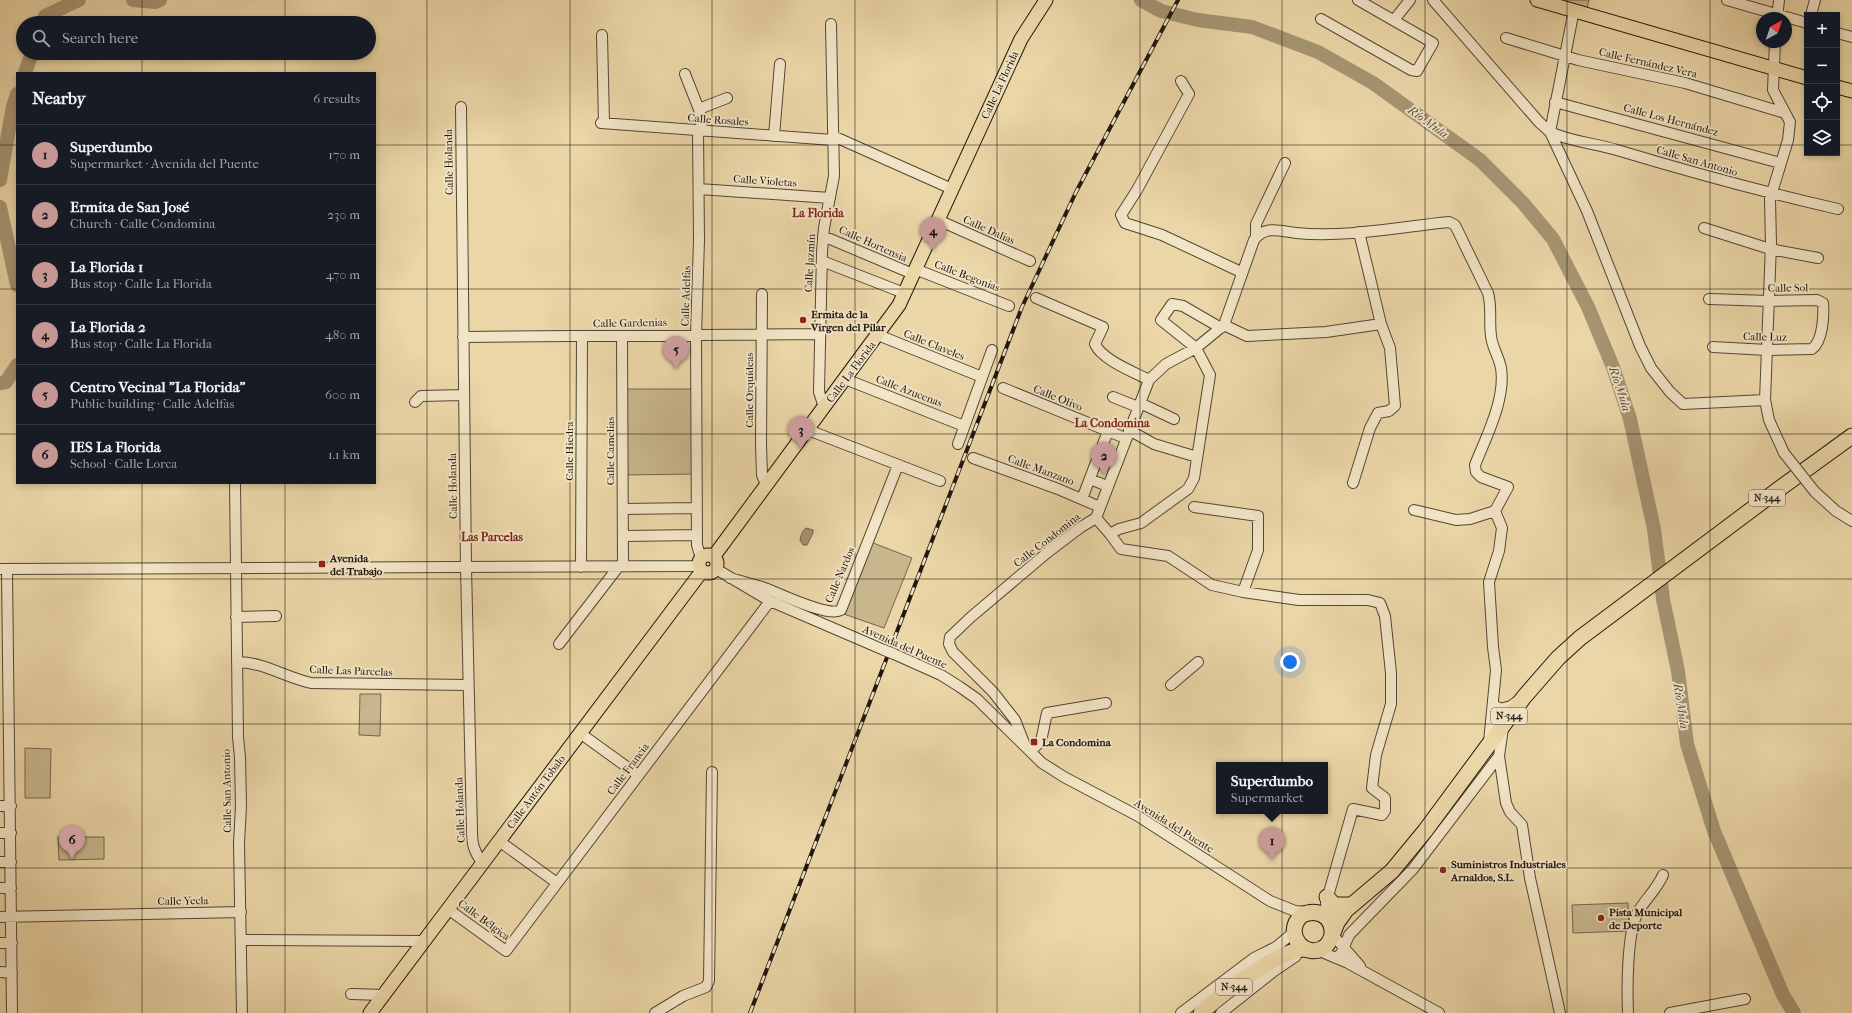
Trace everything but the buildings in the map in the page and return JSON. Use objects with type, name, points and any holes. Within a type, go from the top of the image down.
[{"type":"highway","name":"N-344","points":[[1350,907],[1392,871],[1409,852],[1504,722],[1544,672],[1569,648],[1683,560],[1852,436]]},
{"type":"highway","points":[[1327,897],[1334,905],[1350,907]]},
{"type":"highway","points":[[1316,912],[1334,914],[1350,907]]},
{"type":"highway","points":[[1269,962],[1291,950],[1312,950],[1329,942],[1332,934],[1350,907]]},
{"type":"highway","name":"N-344","points":[[1201,1013],[1213,1002],[1269,962],[1287,945],[1294,931],[1298,918],[1316,912]]},
{"type":"highway","points":[[1316,912],[1328,919],[1332,926],[1332,934]]},
{"type":"highway","points":[[1294,931],[1297,942],[1312,950]]},
{"type":"main road","name":"Calle La Florida","points":[[707,564],[808,430],[899,305],[1021,39],[1046,0]]},
{"type":"main road","points":[[1537,0],[1804,77]]},
{"type":"main road","points":[[1840,88],[1852,91]]},
{"type":"main road","name":"Calle Antón Tobalo","points":[[370,1013],[707,564]]},
{"type":"street","points":[[1321,19],[1411,70],[1417,71],[1433,43],[1358,0]]},
{"type":"street","points":[[1394,20],[1410,0]]},
{"type":"street","points":[[1433,0],[1539,122],[1550,132],[1587,211],[1640,346],[1651,368],[1670,392],[1683,404],[1765,400]]},
{"type":"street","points":[[1727,0],[1762,12]]},
{"type":"street","points":[[1778,12],[1779,0]]},
{"type":"street","points":[[1812,12],[1815,0]]},
{"type":"street","points":[[1550,132],[1574,10]]},
{"type":"street","points":[[1792,20],[1804,22]]},
{"type":"street","name":"Calle Jazmín","points":[[824,407],[819,392],[823,236],[834,176],[831,24]]},
{"type":"street","points":[[1840,32],[1851,33]]},
{"type":"street","name":"Calle Rosales","points":[[602,35],[603,123],[774,136],[833,138],[952,189]]},
{"type":"street","name":"Calle Fernández Vera","points":[[1506,38],[1566,56],[1686,83],[1785,114]]},
{"type":"street","points":[[1775,48],[1772,90],[1790,122],[1788,140],[1771,197],[1765,400],[1769,420],[1784,453],[1815,492],[1836,511],[1852,521]]},
{"type":"street","points":[[774,136],[780,64]]},
{"type":"street","name":"Calle Adelfas","points":[[685,74],[699,108],[699,240],[696,335],[697,535],[698,551],[707,564]]},
{"type":"street","points":[[1181,80],[1189,94],[1137,190],[1121,215],[1125,223],[1162,235],[1241,272]]},
{"type":"street","points":[[699,108],[727,98]]},
{"type":"street","name":"Calle Los Hernández","points":[[1555,102],[1780,163]]},
{"type":"street","name":"Calle Holanda","points":[[461,107],[466,567],[472,846],[476,855],[482,862]]},
{"type":"street","name":"Calle San Antonio","points":[[1550,132],[1560,137],[1615,149],[1771,197],[1838,209]]},
{"type":"street","points":[[1256,237],[1256,224],[1285,163]]},
{"type":"street","name":"Calle Violetas","points":[[699,189],[830,198]]},
{"type":"street","name":"Calle Dalias","points":[[938,220],[1030,261]]},
{"type":"street","points":[[1222,326],[1241,272],[1259,233],[1267,230],[1298,233],[1359,232],[1449,222],[1454,225],[1491,302],[1491,336],[1501,368],[1502,382],[1498,403],[1475,465],[1476,472],[1481,476],[1508,487],[1495,511],[1470,519],[1456,520],[1414,510]]},
{"type":"street","points":[[1704,228],[1770,249],[1818,258]]},
{"type":"street","points":[[1353,483],[1370,428],[1378,413],[1389,411],[1395,406],[1390,348],[1381,324],[1359,232]]},
{"type":"street","name":"Calle Hortensia","points":[[823,236],[914,272]]},
{"type":"street","points":[[822,261],[904,293]]},
{"type":"street","name":"Calle Begonias","points":[[914,272],[1009,306]]},
{"type":"street","name":"Calle Orquídeas","points":[[762,294],[762,475],[766,485]]},
{"type":"street","points":[[1036,298],[1103,327],[1095,344],[1098,349],[1121,366],[1149,380]]},
{"type":"street","name":"Calle Sol","points":[[1709,299],[1769,301],[1817,300],[1823,303],[1822,328],[1816,346]]},
{"type":"street","points":[[1110,534],[1140,523],[1188,489],[1194,478],[1210,375],[1196,348],[1161,320],[1172,304],[1183,306],[1222,326],[1247,336],[1326,332],[1381,324]]},
{"type":"street","name":"Calle Condomina","points":[[1027,747],[1015,720],[998,697],[953,652],[949,644],[950,637],[971,617],[1048,552],[1096,518],[1107,486],[1149,380],[1166,364],[1196,348],[1222,326]]},
{"type":"street","name":"Calle Gardenias","points":[[463,337],[820,334]]},
{"type":"street","name":"Calle Claveles","points":[[878,335],[982,378]]},
{"type":"street","name":"Calle Hiedra","points":[[581,567],[582,336]]},
{"type":"street","name":"Calle Camelias","points":[[621,566],[623,536],[622,336]]},
{"type":"street","name":"Calle Luz","points":[[1713,348],[1800,350],[1816,346]]},
{"type":"street","points":[[958,444],[992,350]]},
{"type":"street","name":"Calle Azucenas","points":[[845,379],[964,426]]},
{"type":"street","name":"Calle Olivo","points":[[1003,388],[1108,431],[1127,434],[1197,457]]},
{"type":"street","points":[[415,402],[421,396],[464,395]]},
{"type":"street","points":[[1113,397],[1139,405],[1174,419]]},
{"type":"street","points":[[808,430],[940,481]]},
{"type":"street","points":[[1082,498],[1108,431]]},
{"type":"street","name":"Calle Manzano","points":[[973,458],[1082,498],[1100,507]]},
{"type":"street","name":"Calle Nardos","points":[[730,578],[763,587],[798,602],[832,612],[841,610],[898,465]]},
{"type":"street","points":[[1090,480],[1107,486]]},
{"type":"street","name":"Calle San Antonio","points":[[235,484],[238,737],[241,806],[239,844],[242,1013]]},
{"type":"street","points":[[1194,507],[1258,516],[1258,550],[1243,592]]},
{"type":"street","points":[[623,509],[697,508]]},
{"type":"street","points":[[1489,742],[1494,705],[1496,670],[1489,582],[1499,551],[1502,528],[1495,511]]},
{"type":"street","points":[[1096,518],[1121,549],[1168,556],[1212,585],[1243,592],[1299,600],[1368,600],[1380,603],[1385,616],[1391,673],[1391,704],[1376,755],[1372,788],[1385,798],[1385,811],[1382,815],[1352,809],[1327,897],[1316,912]]},
{"type":"street","points":[[623,536],[697,535]]},
{"type":"street","points":[[12,1013],[11,806],[4,569],[581,567],[707,564]]},
{"type":"street","name":"Avenida del Puente","points":[[707,564],[770,601],[941,674],[977,699],[1042,763],[1064,777],[1138,816],[1270,901],[1288,916],[1294,931]]},
{"type":"street","points":[[559,644],[621,566]]},
{"type":"street","name":"Calle Francia","points":[[506,951],[770,601]]},
{"type":"street","points":[[236,617],[276,616]]},
{"type":"street","name":"Calle Las Parcelas","points":[[237,662],[258,664],[294,679],[311,683],[468,685]]},
{"type":"street","points":[[1171,685],[1198,662]]},
{"type":"street","points":[[1494,705],[1500,709],[1511,706],[1524,697]]},
{"type":"street","points":[[1027,747],[1041,741],[1047,713],[1106,703]]},
{"type":"street","points":[[1504,722],[1499,756],[1506,803],[1510,812],[1522,825],[1530,878],[1560,1013]]},
{"type":"street","points":[[580,733],[638,775]]},
{"type":"street","points":[[1472,767],[1493,756],[1499,756]]},
{"type":"street","points":[[1336,958],[1354,928],[1413,869],[1499,756]]},
{"type":"street","points":[[655,1013],[683,996],[706,987],[709,981],[712,772]]},
{"type":"street","points":[[0,806],[11,806]]},
{"type":"street","points":[[0,833],[11,833]]},
{"type":"street","points":[[499,841],[557,883]]},
{"type":"street","points":[[0,862],[11,862]]},
{"type":"street","points":[[1628,1013],[1627,979],[1632,934],[1637,915],[1657,888],[1663,875]]},
{"type":"street","points":[[0,888],[12,888]]},
{"type":"street","name":"Avenida del Puente","points":[[1270,901],[1295,911],[1316,912]]},
{"type":"street","name":"Calle Bélgica","points":[[448,909],[506,951]]},
{"type":"street","name":"Calle Yecla","points":[[0,916],[241,912]]},
{"type":"street","points":[[1181,1013],[1254,958],[1276,946],[1294,931]]},
{"type":"street","points":[[1332,934],[1344,946],[1354,961],[1368,975]]},
{"type":"street","points":[[241,940],[423,941]]},
{"type":"street","points":[[0,943],[12,942]]},
{"type":"street","points":[[1221,1013],[1274,970],[1299,955],[1312,950],[1336,958],[1439,1013]]},
{"type":"street","points":[[0,972],[12,972]]},
{"type":"street","points":[[351,994],[383,995]]},
{"type":"street","points":[[1670,1013],[1745,999]]},
{"type":"shaded area","points":[[1567,0],[1589,0],[1587,8],[1567,5]]},
{"type":"shaded area","points":[[622,389],[696,389],[697,474],[623,475]]},
{"type":"shaded area","points":[[806,528],[813,530],[813,533],[807,545],[803,545],[800,540],[802,533]]},
{"type":"shaded area","points":[[868,541],[912,558],[884,628],[838,612]]},
{"type":"shaded area","points":[[360,694],[381,694],[380,736],[359,735]]},
{"type":"shaded area","points":[[25,748],[51,749],[50,798],[25,798]]},
{"type":"shaded area","points":[[58,837],[104,837],[104,859],[59,860]]},
{"type":"shaded area","name":"Pista Municipal de Deporte","points":[[1628,903],[1629,931],[1573,933],[1572,905]]},
{"type":"waterway","name":"Río Mula","points":[[45,16],[79,0]]},
{"type":"waterway","name":"Río Mula","points":[[133,0],[155,2],[160,0]]},
{"type":"waterway","name":"Río Mula","points":[[1141,0],[1161,11],[1198,20],[1252,27],[1318,52],[1373,83],[1480,160],[1523,203],[1553,239],[1588,307],[1613,367],[1630,419],[1654,529],[1663,599],[1678,671],[1687,744],[1714,831],[1783,995],[1794,1013]]},
{"type":"waterway","name":"Río Mula","points":[[25,72],[30,60]]},
{"type":"waterway","name":"Río Mula","points":[[0,180],[13,106],[16,97]]},
{"type":"waterway","name":"Río Mula","points":[[0,207],[16,280]]},
{"type":"waterway","name":"Río Mula","points":[[0,383],[6,382],[16,367]]},
{"type":"railway","points":[[750,1013],[1022,307],[1076,192],[1178,0]]},
{"type":"place","name":"La Florida 2","points":[[933,250]]},
{"type":"place","name":"Ermita de la Virgen del Pilar","points":[[803,320]]},
{"type":"place","name":"Centro Vecinal \"La Florida\"","points":[[676,369]]},
{"type":"place","name":"La Florida 1","points":[[801,449]]},
{"type":"place","name":"Ermita de San José","points":[[1104,475]]},
{"type":"place","name":"Avenida del Trabajo","points":[[322,564]]},
{"type":"place","name":"La Condomina","points":[[1034,742]]},
{"type":"place","name":"IES La Florida","points":[[72,859]]},
{"type":"place","name":"Superdumbo","points":[[1272,860]]},
{"type":"place","name":"Suministros Industriales Arnaldos, S.L.","points":[[1443,870]]},
{"type":"place","name":"Pista Municipal de Deporte","points":[[1601,918]]},
{"type":"district","name":"La Florida","points":[[818,213]]},
{"type":"district","name":"La Condomina","points":[[1112,423]]},
{"type":"district","name":"Las Parcelas","points":[[492,537]]}]
